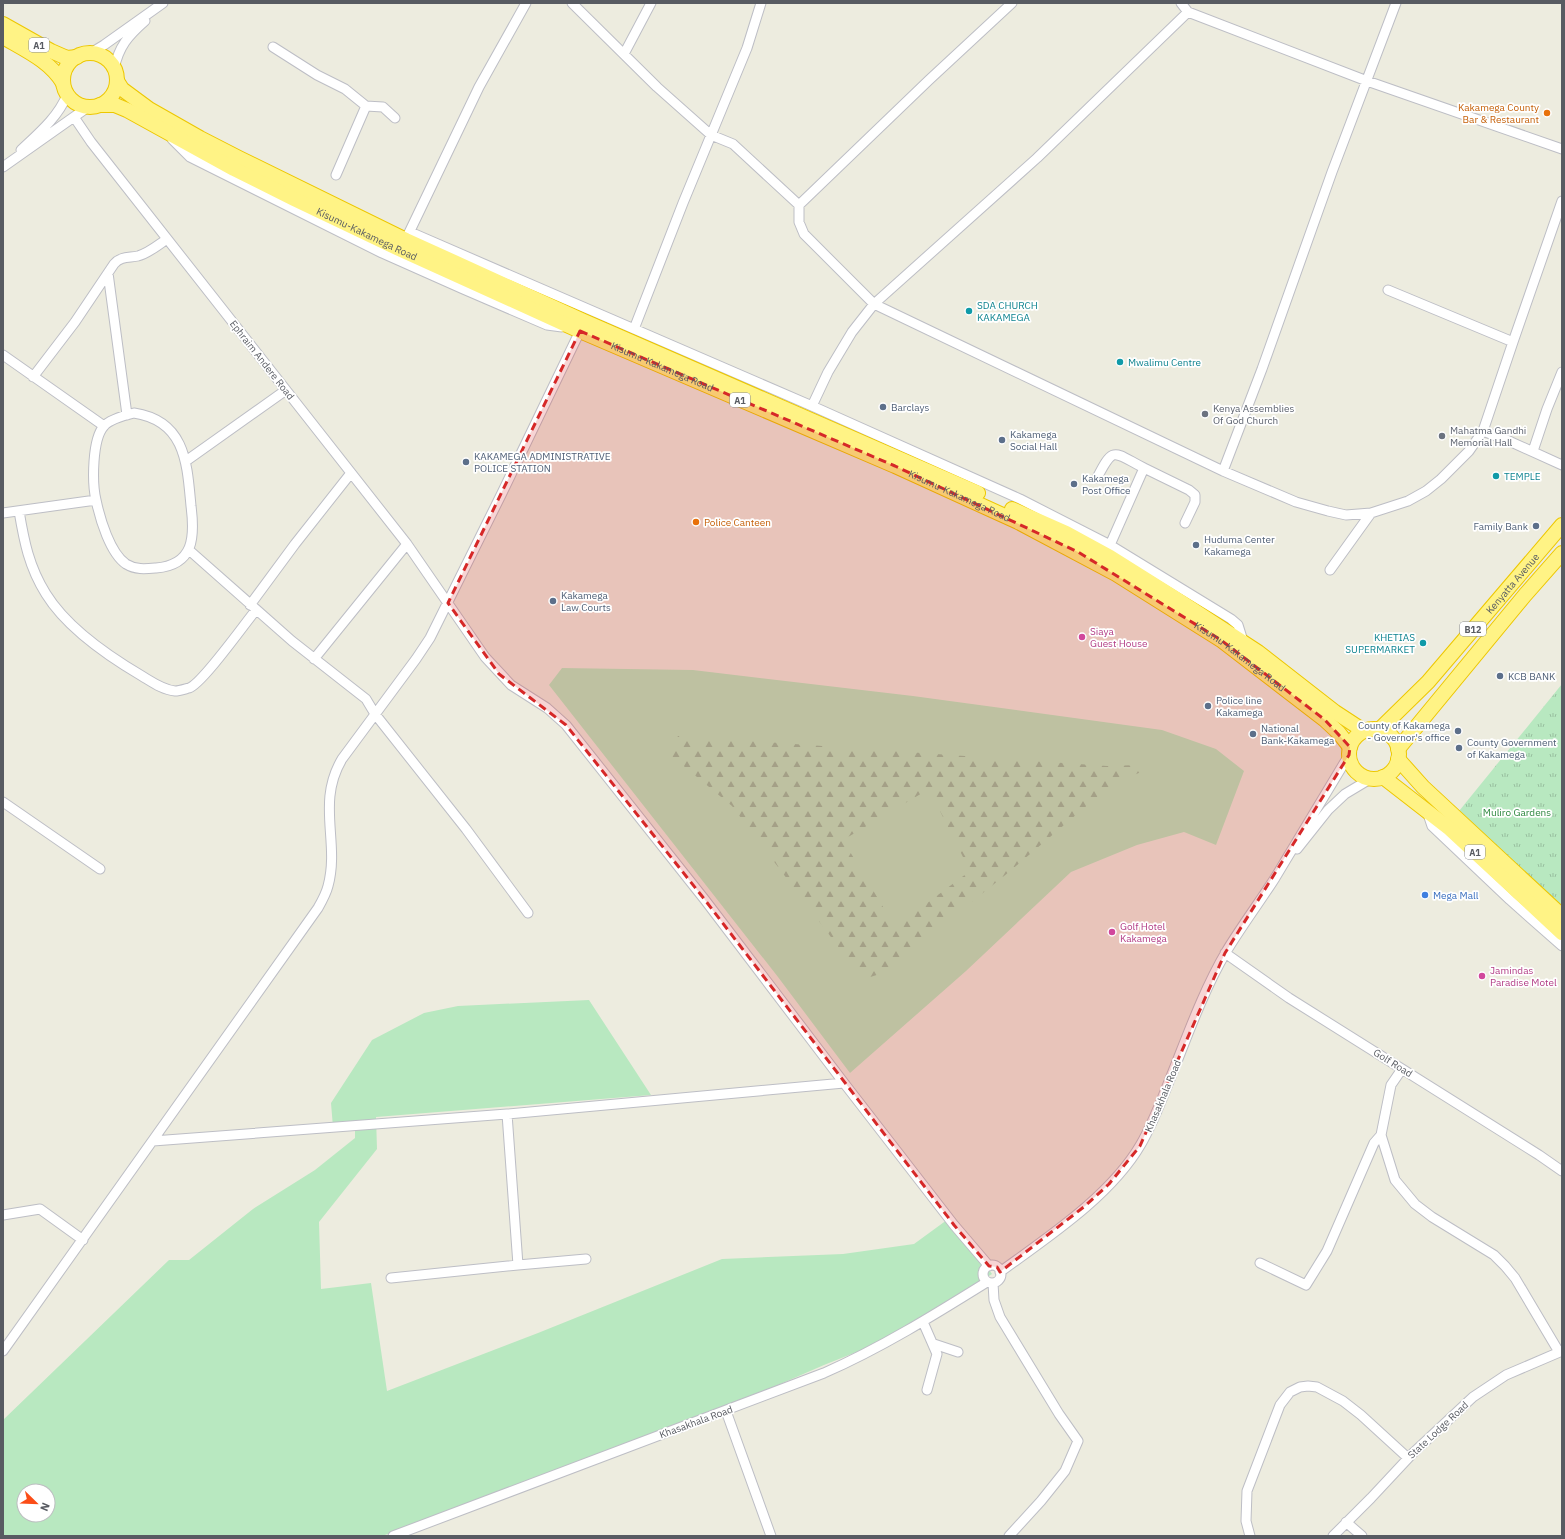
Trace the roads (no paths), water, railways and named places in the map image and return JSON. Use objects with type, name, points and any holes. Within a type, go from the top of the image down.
[{"type":"highway","name":"A1","points":[[3,24],[50,51],[67,58],[83,55]]},
{"type":"highway","name":"A1","points":[[3,37],[47,63],[57,73],[65,89]]},
{"type":"highway","points":[[83,55],[101,56],[106,59],[115,75],[114,93],[105,102],[94,106],[76,103],[65,89],[65,71],[68,65],[83,55]]},
{"type":"highway","name":"Kisumu-Kakamega Road","points":[[115,75],[122,89],[143,105],[245,162],[408,236],[584,321],[884,451],[1066,533],[1110,558],[1243,642],[1335,712],[1364,731]]},
{"type":"highway","name":"Kisumu-Kakamega Road","points":[[94,106],[115,105],[127,110],[210,156],[294,199],[580,330],[901,469],[1018,522],[1078,552],[1221,640],[1325,720],[1339,733],[1349,751]]},
{"type":"highway","name":"Kenyatta Avenue","points":[[1380,729],[1428,682],[1562,525]]},
{"type":"highway","name":"Kenyatta Avenue","points":[[1398,754],[1442,694],[1562,553]]},
{"type":"highway","points":[[1428,682],[1442,694]]},
{"type":"highway","points":[[1380,729],[1392,736],[1398,754],[1393,770],[1376,778],[1362,776],[1355,771],[1351,764],[1349,751],[1353,740],[1364,731],[1380,729]]},
{"type":"highway","name":"A1","points":[[1398,754],[1423,787],[1562,916]]},
{"type":"highway","name":"A1","points":[[1376,778],[1427,811],[1450,829],[1562,933]]},
{"type":"street","points":[[83,55],[104,45],[164,3]]},
{"type":"street","points":[[115,75],[117,56],[121,47],[129,37],[164,3]]},
{"type":"street","points":[[526,3],[479,87],[408,236],[634,329],[812,406],[1020,499],[1110,545],[1231,619],[1238,625],[1243,642]]},
{"type":"street","points":[[572,3],[657,87],[711,135],[733,144],[799,205],[800,222],[804,234],[874,304],[1223,471],[1296,502],[1328,511],[1346,514],[1371,513],[1408,501],[1426,491],[1441,479],[1469,451],[1483,431],[1562,200]]},
{"type":"street","points":[[624,54],[651,3]]},
{"type":"street","points":[[634,329],[683,203],[747,48],[761,3]]},
{"type":"street","points":[[799,205],[929,80],[1012,3]]},
{"type":"street","points":[[1181,3],[1188,12],[1366,81],[1562,149]]},
{"type":"street","points":[[1223,471],[1262,370],[1332,172],[1396,3]]},
{"type":"street","points":[[812,406],[828,372],[852,332],[874,304],[1037,158],[1188,12]]},
{"type":"street","points":[[273,47],[316,75],[345,88],[366,106],[383,107],[394,118]]},
{"type":"street","points":[[3,167],[57,114],[63,106],[65,89]]},
{"type":"street","points":[[3,167],[74,117],[94,106]]},
{"type":"street","points":[[336,175],[366,106]]},
{"type":"street","name":"Ephraim Andere Road","points":[[74,117],[91,142],[407,544],[485,657],[499,674],[511,685],[547,708],[566,725],[706,900],[954,1226],[989,1266]]},
{"type":"street","points":[[33,377],[75,322],[118,260],[144,253],[167,239]]},
{"type":"street","points":[[108,273],[127,415]]},
{"type":"street","points":[[1388,290],[1513,342]]},
{"type":"street","points":[[3,1351],[310,920],[326,893],[329,885],[331,865],[329,817],[331,785],[335,771],[342,759],[430,638],[580,330]]},
{"type":"street","points":[[3,355],[104,426]]},
{"type":"street","points":[[1533,451],[1547,409],[1562,372]]},
{"type":"street","points":[[186,461],[286,390]]},
{"type":"street","points":[[134,413],[148,415],[164,425],[177,439],[186,461],[193,522],[193,536],[189,550],[180,561],[163,568],[140,570],[126,564],[115,552],[105,531],[96,500],[94,486],[95,453],[98,438],[104,426],[119,417],[127,415],[134,413]]},
{"type":"street","points":[[1483,431],[1533,451],[1562,465]]},
{"type":"street","points":[[869,432],[884,451]]},
{"type":"street","points":[[1097,478],[1106,461],[1111,455],[1117,454],[1190,490],[1194,495],[1195,502],[1185,523]]},
{"type":"street","points":[[1110,545],[1144,468]]},
{"type":"street","points":[[19,511],[25,547],[34,573],[46,595],[61,614],[85,637],[117,661],[159,687],[175,691],[191,687],[205,674],[253,607],[294,544],[351,473]]},
{"type":"street","points":[[3,513],[96,500]]},
{"type":"street","points":[[1330,570],[1371,513]]},
{"type":"street","points":[[314,659],[407,544]]},
{"type":"street","points":[[189,550],[314,659],[366,700],[375,714],[466,829],[528,913]]},
{"type":"street","points":[[1274,879],[1349,751]]},
{"type":"street","points":[[1274,879],[1328,810],[1345,794],[1376,778]]},
{"type":"street","points":[[3,802],[100,869]]},
{"type":"street","points":[[1427,811],[1432,826],[1510,900],[1562,946]]},
{"type":"street","name":"Khasakhala Road","points":[[1000,1272],[1086,1206],[1109,1184],[1140,1146],[1151,1126],[1189,1030],[1226,953],[1274,879]]},
{"type":"street","name":"Golf Road","points":[[1226,953],[1289,998],[1562,1171]]},
{"type":"street","points":[[1402,1069],[1391,1085],[1381,1135],[1395,1180],[1415,1204],[1432,1217],[1494,1255],[1505,1266],[1561,1352]]},
{"type":"street","points":[[153,1141],[507,1114],[844,1083]]},
{"type":"street","points":[[507,1114],[518,1265]]},
{"type":"street","points":[[1260,1263],[1306,1285],[1327,1251],[1374,1143],[1381,1135]]},
{"type":"street","points":[[3,1215],[40,1209],[83,1240]]},
{"type":"street","points":[[391,1278],[586,1259]]},
{"type":"street","points":[[990,1282],[998,1280],[1000,1272],[997,1267],[989,1266],[984,1269],[983,1275],[990,1282],[1000,1317],[1059,1414],[1078,1441],[1065,1471],[1010,1536]]},
{"type":"street","name":"Khasakhala Road","points":[[393,1536],[824,1373],[856,1359],[923,1322],[990,1282]]},
{"type":"street","points":[[923,1322],[934,1344],[937,1354],[927,1390]]},
{"type":"street","points":[[934,1344],[958,1352]]},
{"type":"street","name":"State Lodge Road","points":[[1333,1536],[1408,1458],[1454,1414],[1489,1385],[1525,1366],[1561,1352]]},
{"type":"street","points":[[1250,1536],[1246,1521],[1247,1491],[1280,1406],[1290,1392],[1300,1387],[1317,1387],[1334,1395],[1361,1415],[1408,1458]]},
{"type":"street","points":[[726,1411],[772,1536]]},
{"type":"street","points":[[1346,1522],[1362,1536]]},
{"type":"place","name":"Kakamega County Bar & Restaurant","points":[[1547,113]]},
{"type":"place","name":"SDA CHURCH KAKAMEGA","points":[[969,311]]},
{"type":"place","name":"Mwalimu Centre","points":[[1120,362]]},
{"type":"place","name":"Barclays","points":[[883,407]]},
{"type":"place","name":"Kenya Assemblies Of God Church","points":[[1205,414]]},
{"type":"place","name":"Mahatma Gandhi Memorial Hall","points":[[1442,436]]},
{"type":"place","name":"Kakamega Social Hall","points":[[1002,440]]},
{"type":"place","name":"KAKAMEGA ADMINISTRATIVE POLICE STATION","points":[[466,462]]},
{"type":"place","name":"TEMPLE","points":[[1496,476]]},
{"type":"place","name":"Kakamega Post Office","points":[[1074,484]]},
{"type":"place","name":"Police Canteen","points":[[696,522]]},
{"type":"place","name":"Family Bank","points":[[1536,526]]},
{"type":"place","name":"Huduma Center Kakamega","points":[[1196,545]]},
{"type":"place","name":"Kakamega Law Courts","points":[[553,601]]},
{"type":"place","name":"Siaya Guest House","points":[[1082,637]]},
{"type":"place","name":"KHETIAS SUPERMARKET","points":[[1423,643]]},
{"type":"place","name":"KCB BANK","points":[[1500,676]]},
{"type":"place","name":"Police line Kakamega","points":[[1208,706]]},
{"type":"place","name":"County of Kakamega - Governor's office","points":[[1458,731]]},
{"type":"place","name":"National Bank-Kakamega","points":[[1253,734]]},
{"type":"place","name":"County Government of Kakamega","points":[[1459,748]]},
{"type":"place","name":"Mega Mall","points":[[1425,895]]},
{"type":"place","name":"Golf Hotel Kakamega","points":[[1112,932]]},
{"type":"place","name":"Jamindas Paradise Motel","points":[[1482,976]]},
{"type":"park label","name":"Muliro Gardens","points":[[1517,812]]}]
